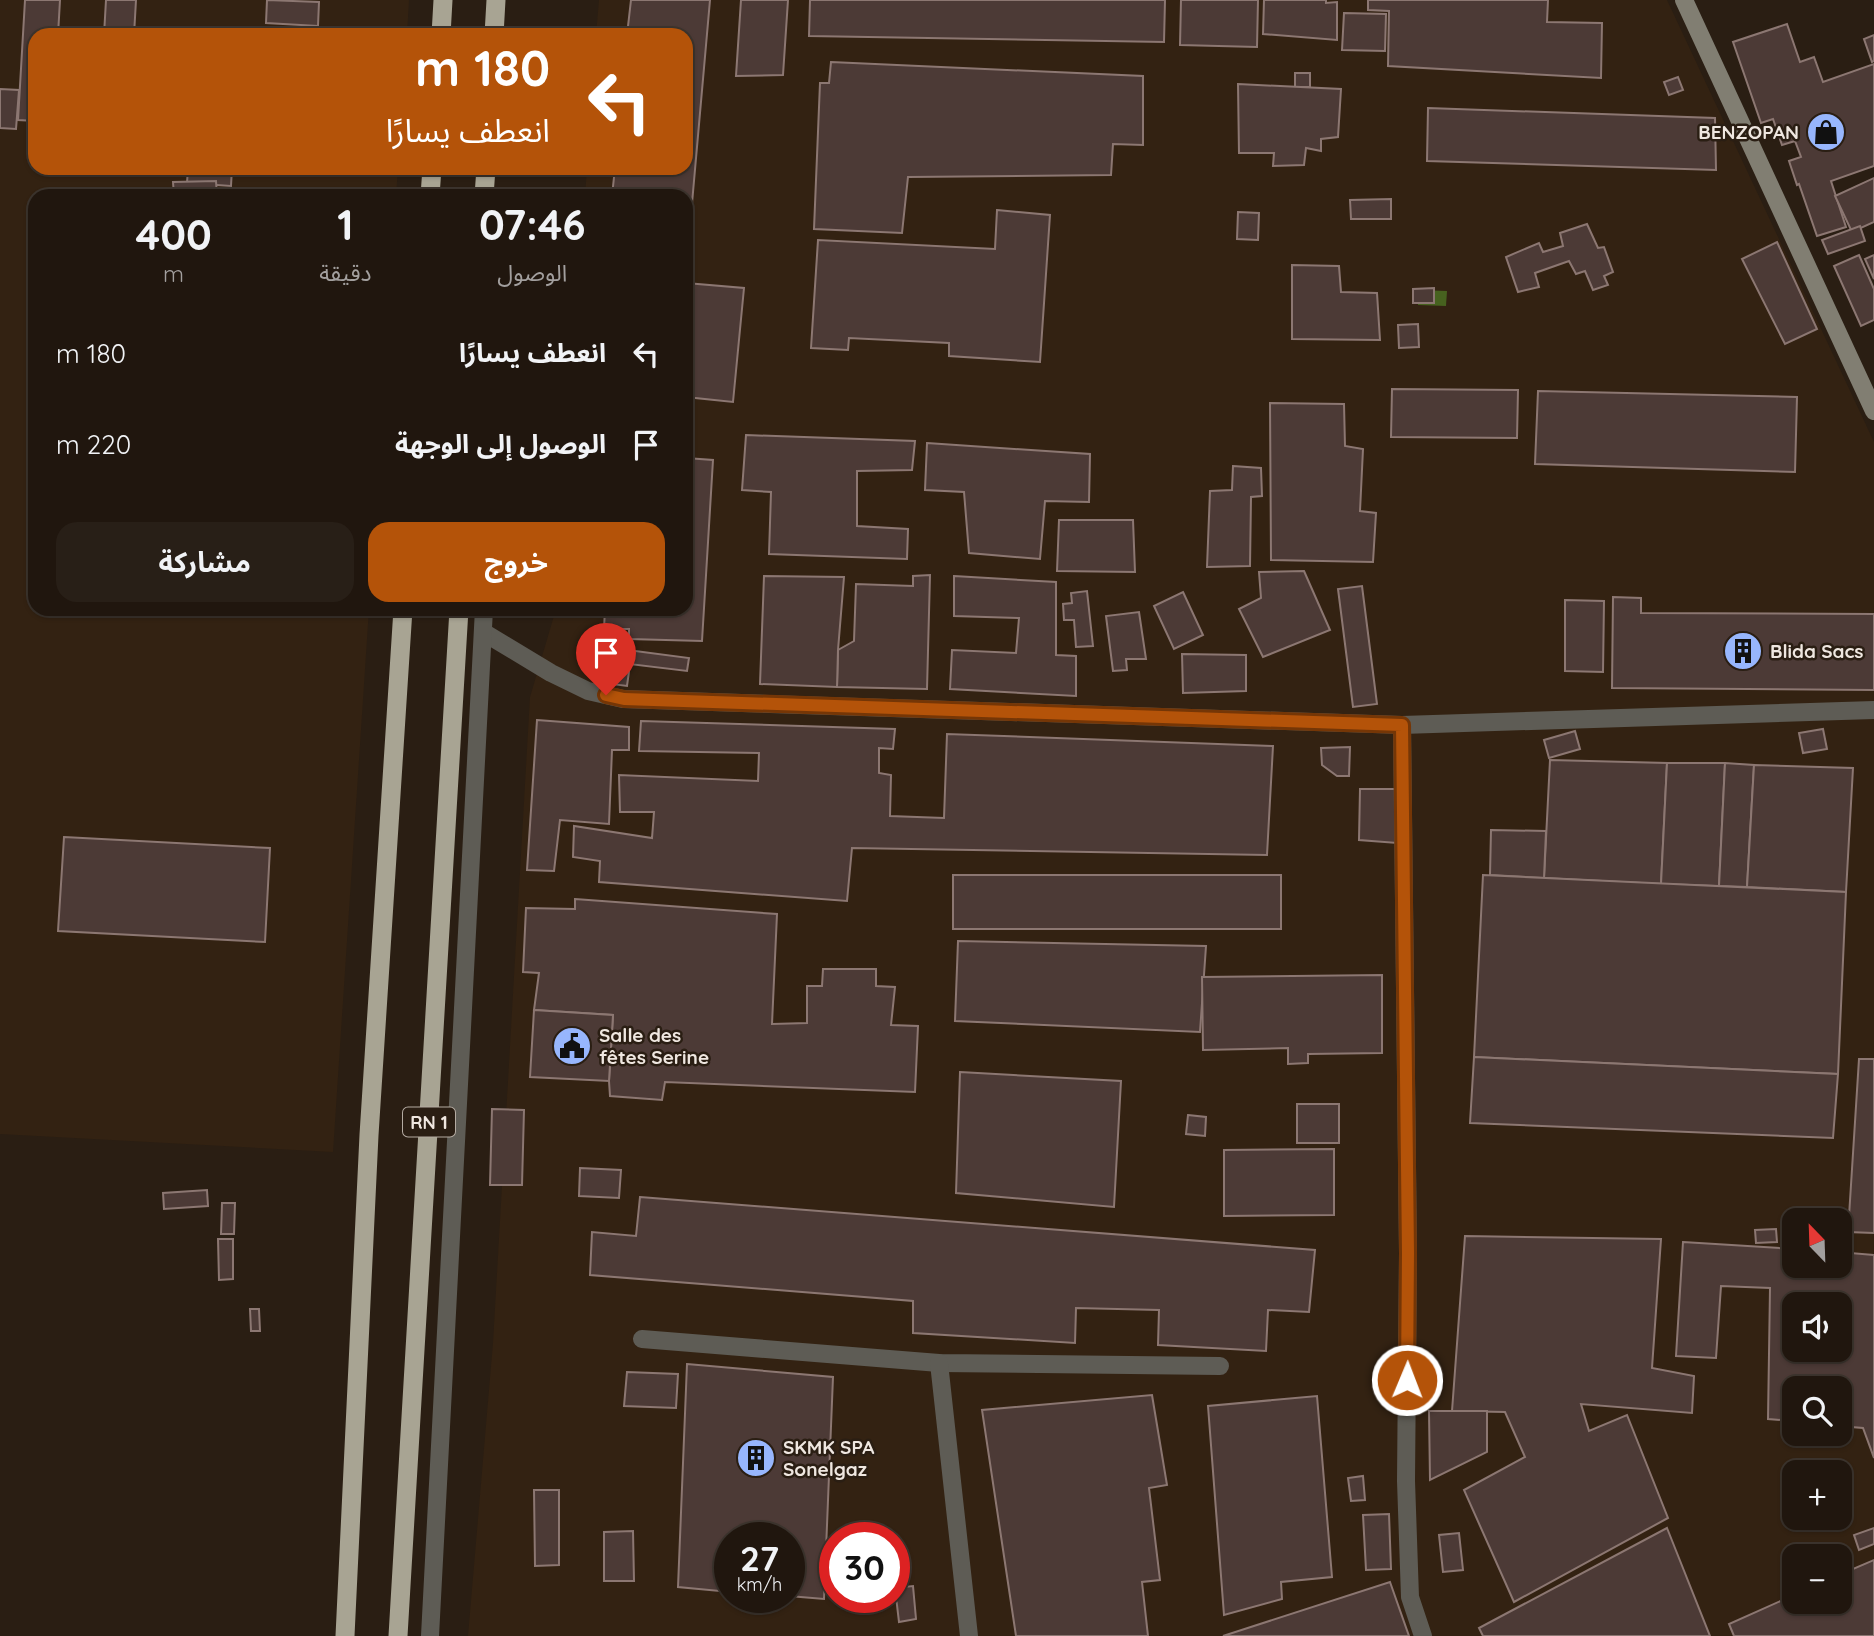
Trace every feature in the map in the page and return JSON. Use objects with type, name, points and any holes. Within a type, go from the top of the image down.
[{"type":"highway","points":[[441,28],[443,0]]},
{"type":"highway","points":[[494,28],[496,0]]},
{"type":"highway","points":[[345,1636],[369,1135],[403,616]]},
{"type":"highway","name":"RN 1","points":[[398,1636],[459,616]]},
{"type":"main road","points":[[1684,0],[1874,411]]},
{"type":"street","points":[[430,1636],[484,616]]},
{"type":"street","points":[[483,632],[526,659],[588,691],[624,699],[1402,725],[1874,710]]},
{"type":"street","points":[[1402,725],[1408,1253],[1406,1481],[1410,1597],[1423,1636]]},
{"type":"street","points":[[642,1339],[939,1363],[1220,1366]]},
{"type":"street","points":[[939,1363],[970,1636]]},
{"type":"shaded area","points":[[0,0],[409,0],[407,28],[28,28],[28,175],[398,175],[396,189],[28,189],[28,616],[369,616],[333,1152],[0,1134]]},
{"type":"shaded area","points":[[599,0],[1667,0],[1874,442],[1874,1636],[468,1636],[493,1343],[530,697],[554,616],[693,616],[693,189],[586,189],[586,175],[693,175],[693,28],[597,28]]},
{"type":"shaded area","points":[[1418,290],[1447,291],[1446,306],[1418,305]]},
{"type":"building","points":[[25,0],[60,0],[58,28],[28,28],[28,121],[18,120]]},
{"type":"building","points":[[106,0],[136,0],[134,28],[104,28]]},
{"type":"building","points":[[267,0],[319,2],[318,26],[266,23]]},
{"type":"building","points":[[631,0],[710,0],[693,192],[693,189],[613,189],[614,175],[693,175],[693,28],[628,28]]},
{"type":"building","points":[[741,0],[788,0],[783,75],[736,76]]},
{"type":"building","points":[[810,0],[1165,0],[1164,42],[809,36]]},
{"type":"building","points":[[1181,0],[1258,0],[1257,47],[1180,45]]},
{"type":"building","points":[[1264,0],[1337,2],[1337,40],[1263,34]]},
{"type":"building","points":[[1368,0],[1548,0],[1547,22],[1602,23],[1601,78],[1388,66],[1389,11],[1368,10]]},
{"type":"building","points":[[1344,13],[1386,14],[1385,51],[1342,50]]},
{"type":"building","name":"BENZOPAN","points":[[1787,24],[1800,62],[1814,57],[1823,82],[1874,64],[1874,166],[1831,181],[1846,227],[1817,236],[1789,161],[1801,157],[1795,141],[1782,145],[1773,119],[1761,123],[1733,42]]},
{"type":"building","points":[[1874,35],[1874,61],[1872,62],[1864,39]]},
{"type":"building","points":[[831,62],[1143,76],[1143,145],[1113,144],[1111,175],[908,177],[902,233],[814,229],[820,83],[829,83]]},
{"type":"building","points":[[1295,73],[1310,73],[1310,87],[1295,87]]},
{"type":"building","points":[[1678,77],[1683,90],[1669,95],[1664,82]]},
{"type":"building","points":[[1238,84],[1341,89],[1338,137],[1321,139],[1321,151],[1306,148],[1304,165],[1273,166],[1274,153],[1239,153]]},
{"type":"building","points":[[0,89],[19,90],[16,129],[0,128]]},
{"type":"building","points":[[1428,108],[1715,118],[1716,170],[1427,161]]},
{"type":"building","points":[[188,175],[232,175],[231,186],[187,183]]},
{"type":"building","points":[[1874,178],[1874,222],[1852,232],[1835,196]]},
{"type":"building","points":[[216,181],[217,189],[174,189],[173,182]]},
{"type":"building","points":[[1391,199],[1391,219],[1351,219],[1350,200]]},
{"type":"building","points":[[997,210],[1050,215],[1040,362],[949,356],[949,343],[849,338],[848,350],[811,348],[818,240],[995,249]]},
{"type":"building","points":[[1238,212],[1259,213],[1258,240],[1237,239]]},
{"type":"building","points":[[1587,224],[1598,248],[1604,247],[1613,272],[1604,276],[1608,285],[1593,290],[1585,271],[1576,274],[1569,261],[1535,273],[1539,287],[1518,292],[1506,257],[1539,243],[1543,252],[1563,246],[1560,233]]},
{"type":"building","points":[[1860,226],[1865,241],[1828,254],[1822,240]]},
{"type":"building","points":[[1777,242],[1817,329],[1785,344],[1742,259]]},
{"type":"building","points":[[1859,255],[1874,289],[1874,320],[1861,326],[1834,266]]},
{"type":"building","points":[[1874,255],[1874,279],[1865,259]]},
{"type":"building","points":[[1292,265],[1339,266],[1341,292],[1377,293],[1380,340],[1292,339]]},
{"type":"building","points":[[693,284],[744,288],[733,402],[693,398]]},
{"type":"building","points":[[1434,288],[1434,303],[1413,303],[1413,289]]},
{"type":"building","points":[[1418,324],[1419,347],[1399,348],[1398,325]]},
{"type":"building","points":[[1392,389],[1518,390],[1517,438],[1391,437]]},
{"type":"building","points":[[1538,391],[1797,397],[1795,472],[1535,464]]},
{"type":"building","points":[[1270,403],[1344,404],[1345,446],[1363,449],[1360,511],[1376,513],[1373,562],[1271,560]]},
{"type":"building","points":[[746,435],[915,441],[912,470],[857,471],[857,526],[908,529],[907,559],[769,554],[771,492],[742,490]]},
{"type":"building","points":[[927,443],[1090,454],[1089,502],[1045,501],[1040,559],[969,553],[964,492],[925,490]]},
{"type":"building","points":[[693,459],[713,460],[702,641],[629,639],[629,629],[604,629],[605,616],[693,616]]},
{"type":"building","points":[[1233,466],[1261,468],[1262,496],[1251,497],[1250,566],[1207,567],[1210,491],[1232,490]]},
{"type":"building","points":[[1059,520],[1133,520],[1135,572],[1057,571]]},
{"type":"building","points":[[1304,571],[1330,630],[1263,657],[1239,609],[1261,598],[1259,572]]},
{"type":"building","points":[[930,575],[927,689],[837,687],[838,650],[854,641],[856,584],[913,586],[913,576]]},
{"type":"building","points":[[764,576],[844,577],[837,687],[760,684]]},
{"type":"building","points":[[954,576],[1056,582],[1056,655],[1076,656],[1076,696],[950,689],[952,650],[1016,653],[1019,618],[954,616]]},
{"type":"building","points":[[1362,586],[1377,704],[1353,707],[1338,589]]},
{"type":"building","points":[[1087,591],[1093,646],[1076,647],[1074,620],[1064,620],[1063,604],[1072,603],[1071,593]]},
{"type":"building","points":[[1183,592],[1203,635],[1174,649],[1154,606]]},
{"type":"building","name":"Blida Sacs","points":[[1613,597],[1641,598],[1641,613],[1874,614],[1874,690],[1612,688]]},
{"type":"building","points":[[1565,600],[1604,601],[1603,672],[1565,671]]},
{"type":"building","points":[[1139,612],[1146,659],[1126,659],[1127,670],[1113,671],[1106,616]]},
{"type":"building","points":[[620,649],[689,658],[687,671],[630,664],[627,686],[604,683],[607,663],[617,664]]},
{"type":"building","points":[[1182,654],[1246,655],[1246,691],[1183,693]]},
{"type":"building","points":[[537,720],[629,727],[629,750],[612,750],[609,824],[560,820],[554,871],[527,870]]},
{"type":"building","points":[[641,721],[895,729],[893,749],[879,748],[879,773],[891,775],[890,816],[944,818],[947,734],[1273,746],[1267,855],[852,848],[847,901],[599,882],[600,861],[573,857],[574,826],[652,838],[654,812],[620,812],[619,775],[758,781],[759,753],[639,751]]},
{"type":"building","points":[[1823,729],[1827,749],[1803,753],[1799,733]]},
{"type":"building","points":[[1575,731],[1580,749],[1549,758],[1544,740]]},
{"type":"building","points":[[1350,747],[1349,776],[1337,776],[1322,765],[1321,748]]},
{"type":"building","points":[[1550,760],[1667,763],[1661,884],[1544,878]]},
{"type":"building","points":[[1667,763],[1725,763],[1719,886],[1661,884]]},
{"type":"building","points":[[1725,763],[1754,765],[1747,887],[1719,886]]},
{"type":"building","points":[[1754,765],[1853,768],[1846,892],[1747,887]]},
{"type":"building","points":[[1360,789],[1396,789],[1397,843],[1359,840]]},
{"type":"building","points":[[1491,830],[1546,831],[1544,878],[1490,875]]},
{"type":"building","points":[[64,837],[270,848],[265,942],[58,931]]},
{"type":"building","points":[[953,875],[1281,875],[1281,929],[953,929]]},
{"type":"building","points":[[1483,875],[1846,892],[1838,1074],[1474,1057]]},
{"type":"building","points":[[575,899],[777,914],[772,1024],[807,1023],[807,986],[822,986],[823,969],[876,969],[876,986],[895,987],[891,1025],[918,1026],[915,1092],[665,1082],[662,1100],[610,1096],[613,1015],[534,1010],[539,973],[523,972],[526,908],[575,909]]},
{"type":"building","points":[[958,941],[1206,946],[1200,1032],[955,1021]]},
{"type":"building","points":[[1382,975],[1382,1053],[1308,1054],[1308,1063],[1288,1064],[1288,1048],[1203,1050],[1202,977]]},
{"type":"building","name":"Salle des fêtes Serine","points":[[534,1010],[613,1015],[609,1081],[530,1077]]},
{"type":"building","points":[[1474,1057],[1838,1074],[1833,1138],[1470,1123]]},
{"type":"building","points":[[1859,1059],[1874,1059],[1874,1233],[1852,1232],[1852,1208],[1850,1208]]},
{"type":"building","points":[[960,1072],[1121,1081],[1114,1207],[956,1193]]},
{"type":"building","points":[[1297,1104],[1339,1104],[1339,1143],[1297,1143]]},
{"type":"building","points":[[492,1109],[524,1110],[522,1185],[490,1185]]},
{"type":"building","points":[[1188,1115],[1206,1117],[1205,1136],[1186,1134]]},
{"type":"building","points":[[1334,1149],[1334,1215],[1224,1216],[1224,1150]]},
{"type":"building","points":[[580,1168],[621,1170],[619,1198],[579,1196]]},
{"type":"building","points":[[207,1190],[208,1206],[164,1209],[163,1193]]},
{"type":"building","points":[[640,1197],[1315,1250],[1309,1312],[1268,1310],[1266,1351],[1158,1345],[1159,1310],[1076,1308],[1075,1343],[913,1333],[913,1301],[590,1275],[592,1232],[636,1236]]},
{"type":"building","points":[[222,1203],[235,1203],[234,1234],[221,1234]]},
{"type":"building","points":[[1776,1229],[1777,1242],[1756,1243],[1755,1230]]},
{"type":"building","points":[[1465,1236],[1661,1239],[1652,1368],[1694,1376],[1692,1413],[1581,1404],[1589,1431],[1627,1415],[1668,1518],[1514,1602],[1464,1490],[1525,1457],[1505,1412],[1452,1411]]},
{"type":"building","points":[[218,1239],[233,1239],[233,1279],[219,1280]]},
{"type":"building","points":[[1683,1242],[1782,1248],[1782,1278],[1852,1278],[1852,1253],[1874,1255],[1874,1458],[1863,1428],[1852,1427],[1852,1376],[1782,1376],[1782,1420],[1768,1419],[1770,1288],[1721,1286],[1716,1358],[1676,1356]]},
{"type":"building","points":[[250,1309],[259,1309],[260,1331],[251,1331]]},
{"type":"building","name":"SKMK SPA Sonelgaz","points":[[687,1364],[833,1377],[827,1522],[819,1522],[819,1599],[805,1597],[805,1522],[714,1522],[714,1590],[678,1587]]},
{"type":"building","points":[[627,1372],[678,1374],[676,1408],[624,1406]]},
{"type":"building","points":[[1152,1395],[1167,1485],[1149,1488],[1160,1580],[1142,1582],[1148,1636],[1016,1636],[982,1410]]},
{"type":"building","points":[[1317,1396],[1332,1577],[1281,1582],[1282,1599],[1224,1615],[1208,1406]]},
{"type":"building","points":[[1429,1411],[1487,1411],[1487,1452],[1430,1480]]},
{"type":"building","points":[[1363,1476],[1365,1500],[1351,1501],[1348,1478]]},
{"type":"building","points":[[534,1490],[559,1490],[559,1565],[535,1566]]},
{"type":"building","points":[[1389,1514],[1391,1569],[1366,1570],[1363,1515]]},
{"type":"building","points":[[1667,1528],[1710,1636],[1483,1636],[1479,1628]]},
{"type":"building","points":[[1874,1528],[1874,1544],[1859,1550],[1854,1535]]},
{"type":"building","points":[[633,1531],[634,1581],[604,1581],[604,1532]]},
{"type":"building","points":[[1459,1533],[1463,1570],[1443,1572],[1439,1535]]},
{"type":"building","points":[[1874,1560],[1874,1636],[1734,1636],[1729,1624],[1782,1600],[1782,1614],[1852,1614],[1852,1569]]},
{"type":"building","points":[[1390,1582],[1409,1636],[1223,1636]]},
{"type":"building","points":[[910,1586],[913,1586],[916,1619],[899,1622],[898,1613],[910,1613]]},
{"type":"place","name":"BENZOPAN","points":[[1826,132]]},
{"type":"place","name":"Blida Sacs","points":[[1743,651]]},
{"type":"place","name":"Salle des fêtes Serine","points":[[572,1046]]},
{"type":"place","name":"SKMK SPA Sonelgaz","points":[[756,1458]]},
{"type":"route","points":[[606,695],[624,699],[1402,725],[1407,1380]]}]
